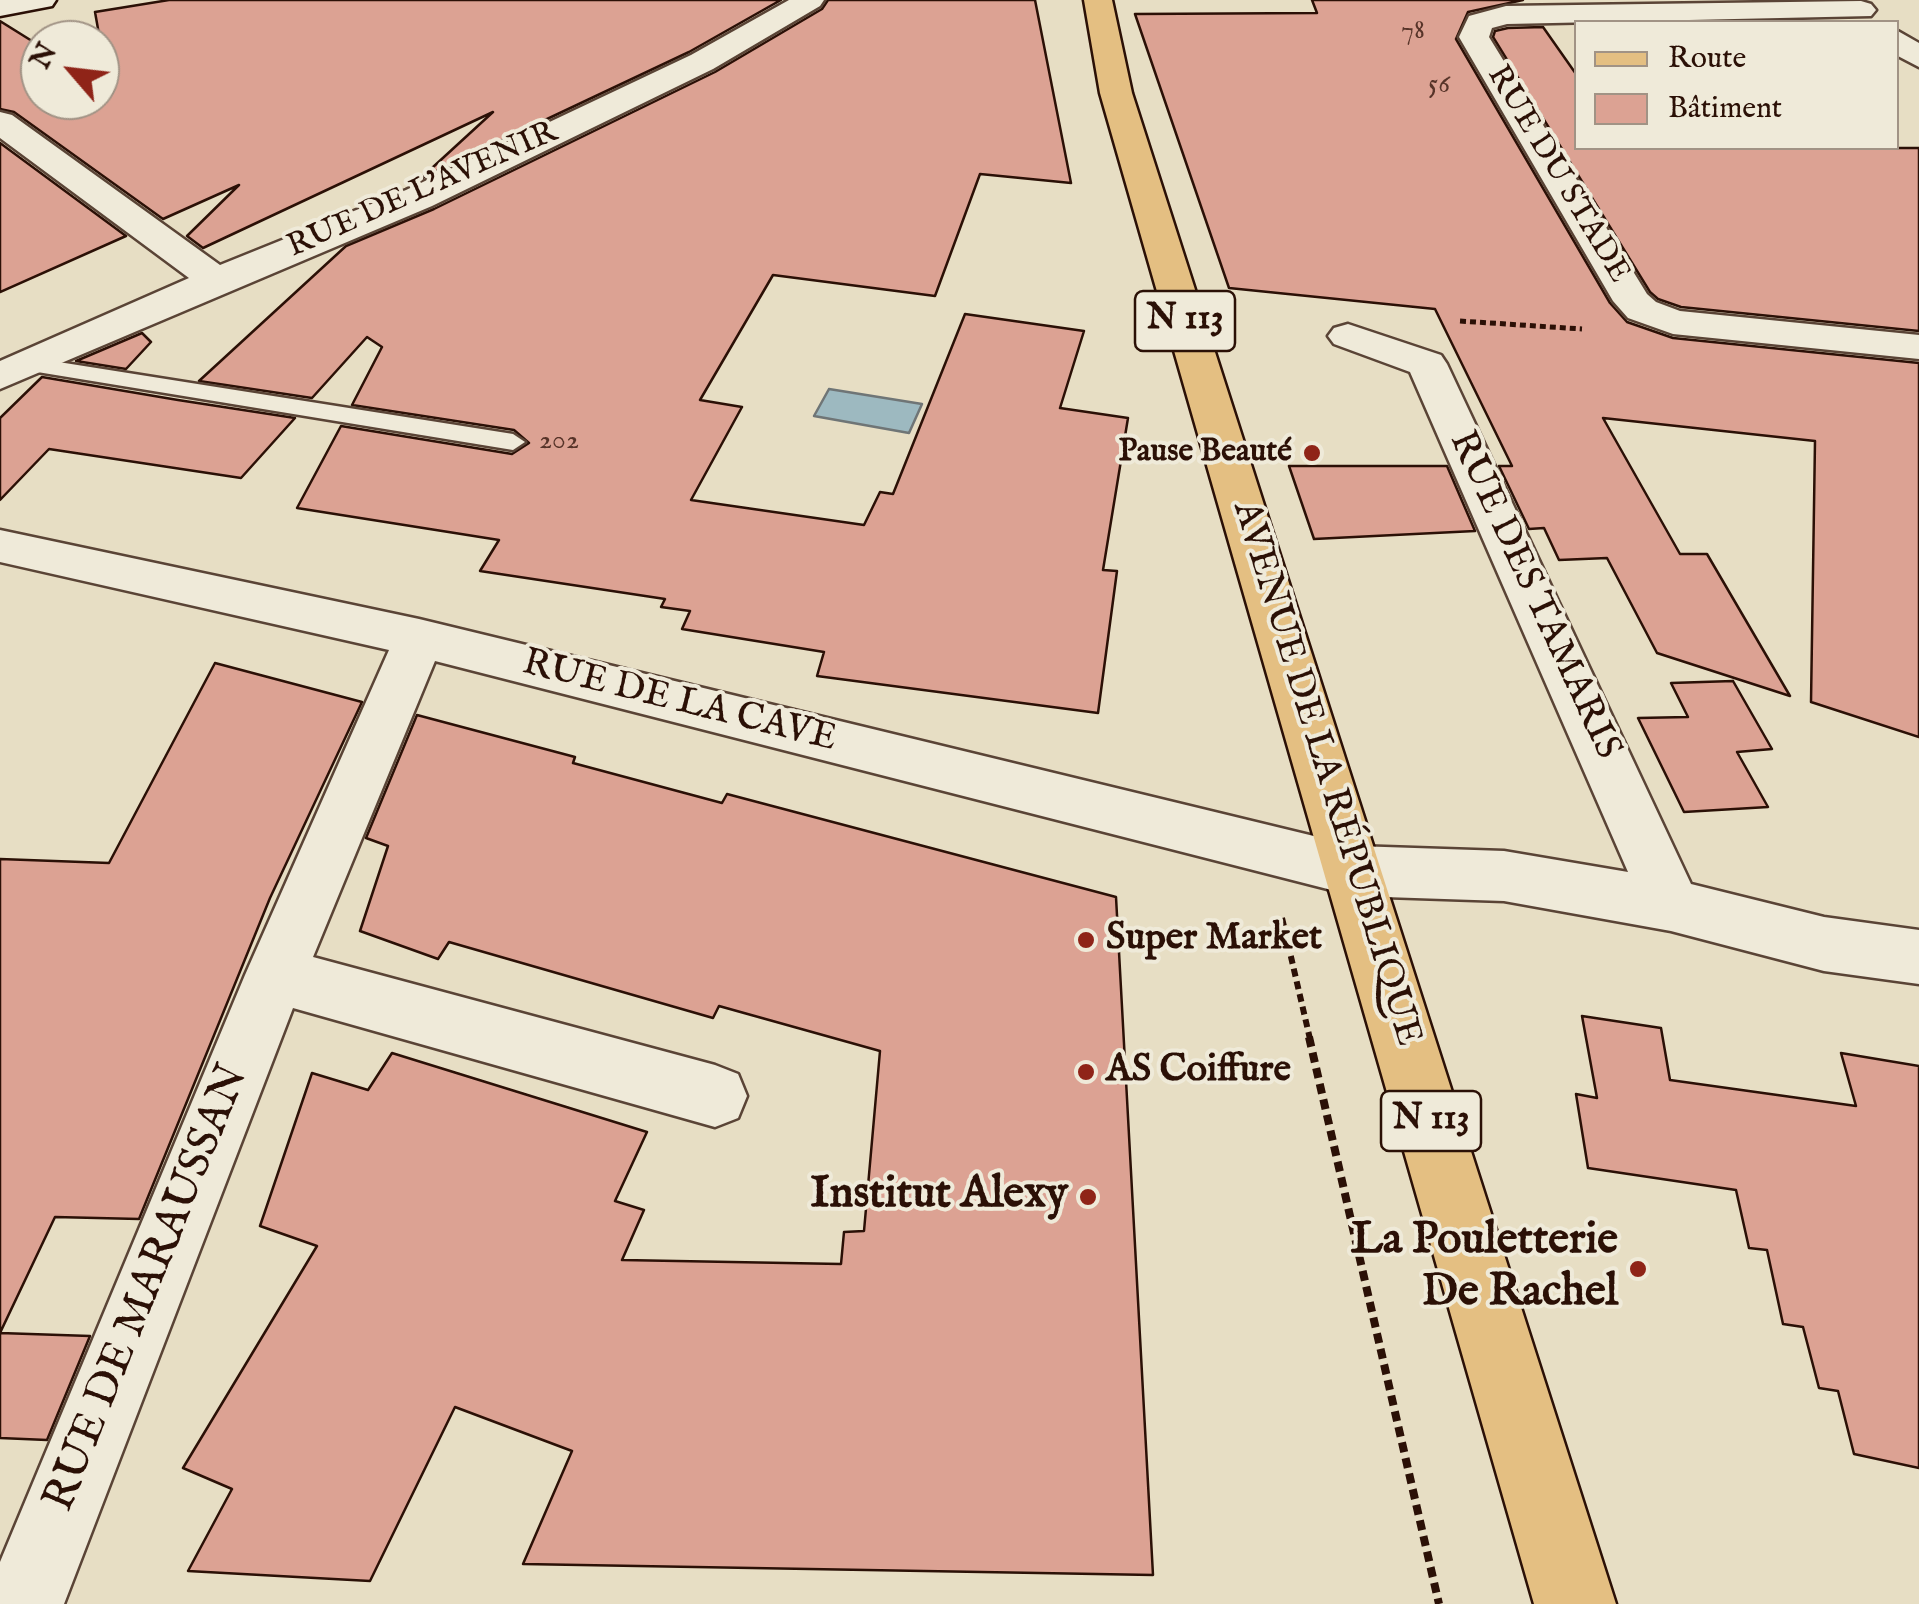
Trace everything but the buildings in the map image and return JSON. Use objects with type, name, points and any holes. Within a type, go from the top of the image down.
[{"type":"main road","name":"AVENUE DE LA RÉPUBLIQUE","points":[[1098,0],[1116,94],[1575,1604]]},
{"type":"street","points":[[0,7],[42,0]]},
{"type":"street","name":"RUE DE L'AVENIR","points":[[14,370],[216,280],[455,182],[702,62],[810,0]]},
{"type":"street","name":"RUE DU STADE","points":[[1862,11],[1506,15],[1479,22],[1474,37],[1632,301],[1642,310],[1672,322],[1919,347]]},
{"type":"street","points":[[1899,41],[1919,58]]},
{"type":"street","points":[[0,122],[216,280]]},
{"type":"street","points":[[1348,336],[1427,364]]},
{"type":"street","name":"RUE DES TAMARIS","points":[[1427,364],[1671,904]]},
{"type":"street","name":"RUE DE LA CAVE","points":[[0,546],[418,638],[1355,870]]},
{"type":"street","name":"RUE DE MARAUSSAN","points":[[23,1604],[275,975],[418,638]]},
{"type":"street","points":[[1355,870],[1504,876],[1671,904],[1824,944],[1919,957]]},
{"type":"street","points":[[275,975],[716,1096]]},
{"type":"lane","name":"RUE DE L'AVENIR","points":[[14,370],[513,442]]},
{"type":"path","points":[[1427,364],[1448,320],[1642,333],[1672,322]]},
{"type":"path","points":[[1264,848],[1439,1604]]},
{"type":"water","points":[[829,389],[922,404],[909,433],[814,416]]},
{"type":"place","name":"Pause Beauté","points":[[1312,453]]},
{"type":"place","name":"Super Market","points":[[1086,940]]},
{"type":"place","name":"AS Coiffure","points":[[1086,1072]]},
{"type":"place","name":"Institut Alexy","points":[[1088,1197]]},
{"type":"place","name":"La Pouletterie De Rachel","points":[[1638,1269]]}]
